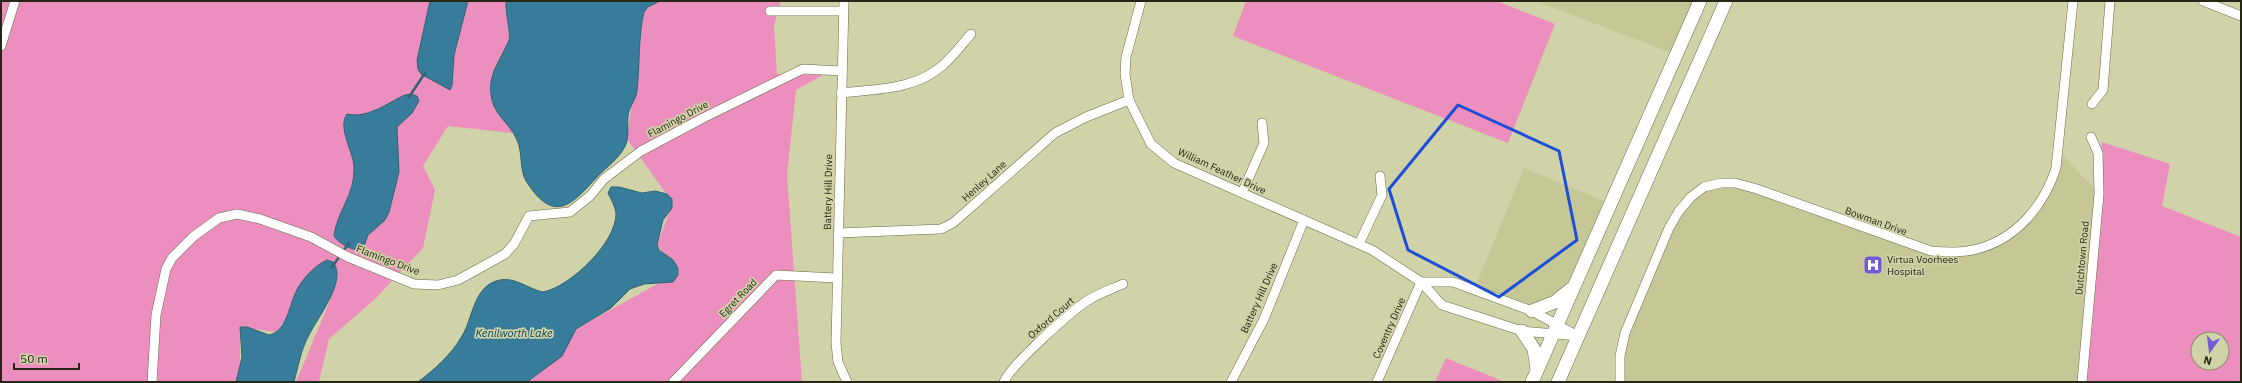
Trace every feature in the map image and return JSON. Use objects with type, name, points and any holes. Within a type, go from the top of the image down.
[{"type":"highway","points":[[1534,376],[1700,1]]},
{"type":"highway","points":[[1558,382],[1726,1]]},
{"type":"highway","points":[[1532,311],[1555,302],[1573,286]]},
{"type":"highway","points":[[1522,331],[1534,349],[1534,376]]},
{"type":"street","points":[[1,46],[15,1]]},
{"type":"street","name":"Battery Hill Drive","points":[[844,1],[837,278],[838,362],[847,382]]},
{"type":"street","name":"William Feather Drive","points":[[1141,1],[1126,57],[1125,74],[1129,100],[1151,144],[1174,163],[1372,250],[1421,282],[1442,305],[1522,331],[1555,329],[1578,336]]},
{"type":"street","name":"Bowman Drive","points":[[1620,382],[1620,356],[1625,332],[1669,228],[1679,211],[1691,196],[1704,187],[1720,183],[1735,183],[1931,251],[1951,252],[1977,249],[1999,240],[2015,230],[2030,217],[2041,201],[2051,184],[2056,168],[2073,1]]},
{"type":"street","points":[[2092,104],[2103,90],[2110,1]]},
{"type":"street","points":[[2203,1],[2241,16]]},
{"type":"street","points":[[770,11],[843,11]]},
{"type":"street","points":[[842,93],[905,86],[943,65],[971,34]]},
{"type":"street","name":"Flamingo Drive","points":[[152,382],[156,315],[166,269],[172,258],[194,236],[219,218],[237,214],[260,219],[311,238],[348,257],[414,284],[445,284],[464,277],[505,254],[514,244],[529,216],[570,212],[590,196],[604,179],[646,148],[803,69],[842,71]]},
{"type":"street","name":"Henley Lane","points":[[838,233],[941,229],[953,223],[1055,133],[1086,116],[1129,100]]},
{"type":"street","points":[[1242,193],[1264,144],[1262,123]]},
{"type":"street","name":"Dutchtown Road","points":[[2082,382],[2099,194],[2098,153],[2091,137]]},
{"type":"street","points":[[1359,244],[1382,195],[1380,176]]},
{"type":"street","name":"Battery Hill Drive","points":[[1231,382],[1264,319],[1304,220]]},
{"type":"street","name":"Egret Road","points":[[673,382],[776,275],[837,278]]},
{"type":"street","name":"William Feather Drive","points":[[1421,282],[1453,282],[1532,311],[1555,329]]},
{"type":"street","name":"Coventry Drive","points":[[1377,382],[1421,282]]},
{"type":"street","name":"Oxford Court","points":[[1004,382],[1028,352],[1089,299],[1123,284]]},
{"type":"highlighted area","points":[[1458,105],[1559,151],[1577,240],[1499,297],[1408,250],[1389,189]]},
{"type":"shaded area","points":[[1,1],[506,1],[509,38],[491,93],[513,133],[448,126],[423,166],[435,190],[423,248],[374,300],[329,339],[319,382],[296,382],[331,298],[330,261],[276,332],[240,327],[240,370],[236,382],[1,382]]},
{"type":"shaded area","points":[[632,1],[781,1],[774,25],[777,74],[823,75],[796,90],[787,175],[802,382],[527,382],[576,329],[679,272],[657,245],[673,203],[627,139],[644,12]]},
{"type":"shaded area","points":[[1246,1],[1497,1],[1555,24],[1508,143],[1233,36]]},
{"type":"shaded area","points":[[1536,1],[1700,1],[1677,55]]},
{"type":"shaded area","points":[[2102,142],[2170,164],[2162,206],[2241,237],[2241,382],[2083,382]]},
{"type":"shaded area","name":"Virtua Voorhees Hospital","points":[[2059,151],[2099,194],[2082,382],[1620,382],[1620,356],[1661,249],[1691,197],[1721,183],[1951,252],[1999,240],[2041,201]]},
{"type":"shaded area","points":[[1524,168],[1611,204],[1573,286],[1532,311],[1474,290]]},
{"type":"shaded area","points":[[1446,358],[1505,382],[1435,382]]},
{"type":"water","points":[[430,1],[468,1],[454,55],[452,85],[450,90],[421,74],[418,69],[417,60]]},
{"type":"water","points":[[506,1],[660,1],[648,7],[644,12],[641,32],[637,91],[629,112],[628,137],[626,144],[616,159],[572,202],[563,206],[555,207],[546,203],[536,195],[526,181],[522,171],[519,145],[514,133],[498,113],[492,102],[492,79],[496,66],[509,40]]},
{"type":"water","points":[[411,94],[417,96],[419,101],[412,113],[397,127],[399,172],[389,212],[385,220],[368,235],[363,249],[356,250],[343,244],[334,236],[354,178],[353,162],[345,133],[344,120],[347,114],[355,115],[370,112],[405,95]]},
{"type":"water","name":"Kenilworth Lake","points":[[611,187],[619,187],[642,193],[655,191],[667,194],[672,199],[672,208],[663,220],[657,245],[659,250],[673,260],[678,268],[678,275],[673,282],[644,284],[630,289],[611,308],[576,329],[562,356],[527,382],[418,382],[436,367],[453,349],[466,329],[479,295],[484,288],[491,283],[500,280],[511,280],[543,292],[566,282],[590,262],[609,237],[614,225],[616,213],[608,193]]},
{"type":"water","points":[[327,260],[333,262],[337,270],[337,279],[330,299],[306,340],[294,382],[236,382],[242,357],[240,327],[247,327],[269,335],[275,333],[283,324],[300,284],[312,270]]},
{"type":"waterway","points":[[409,97],[425,73]]},
{"type":"waterway","points":[[332,267],[349,243]]},
{"type":"place","name":"Virtua Voorhees Hospital","points":[[1873,265]]}]
